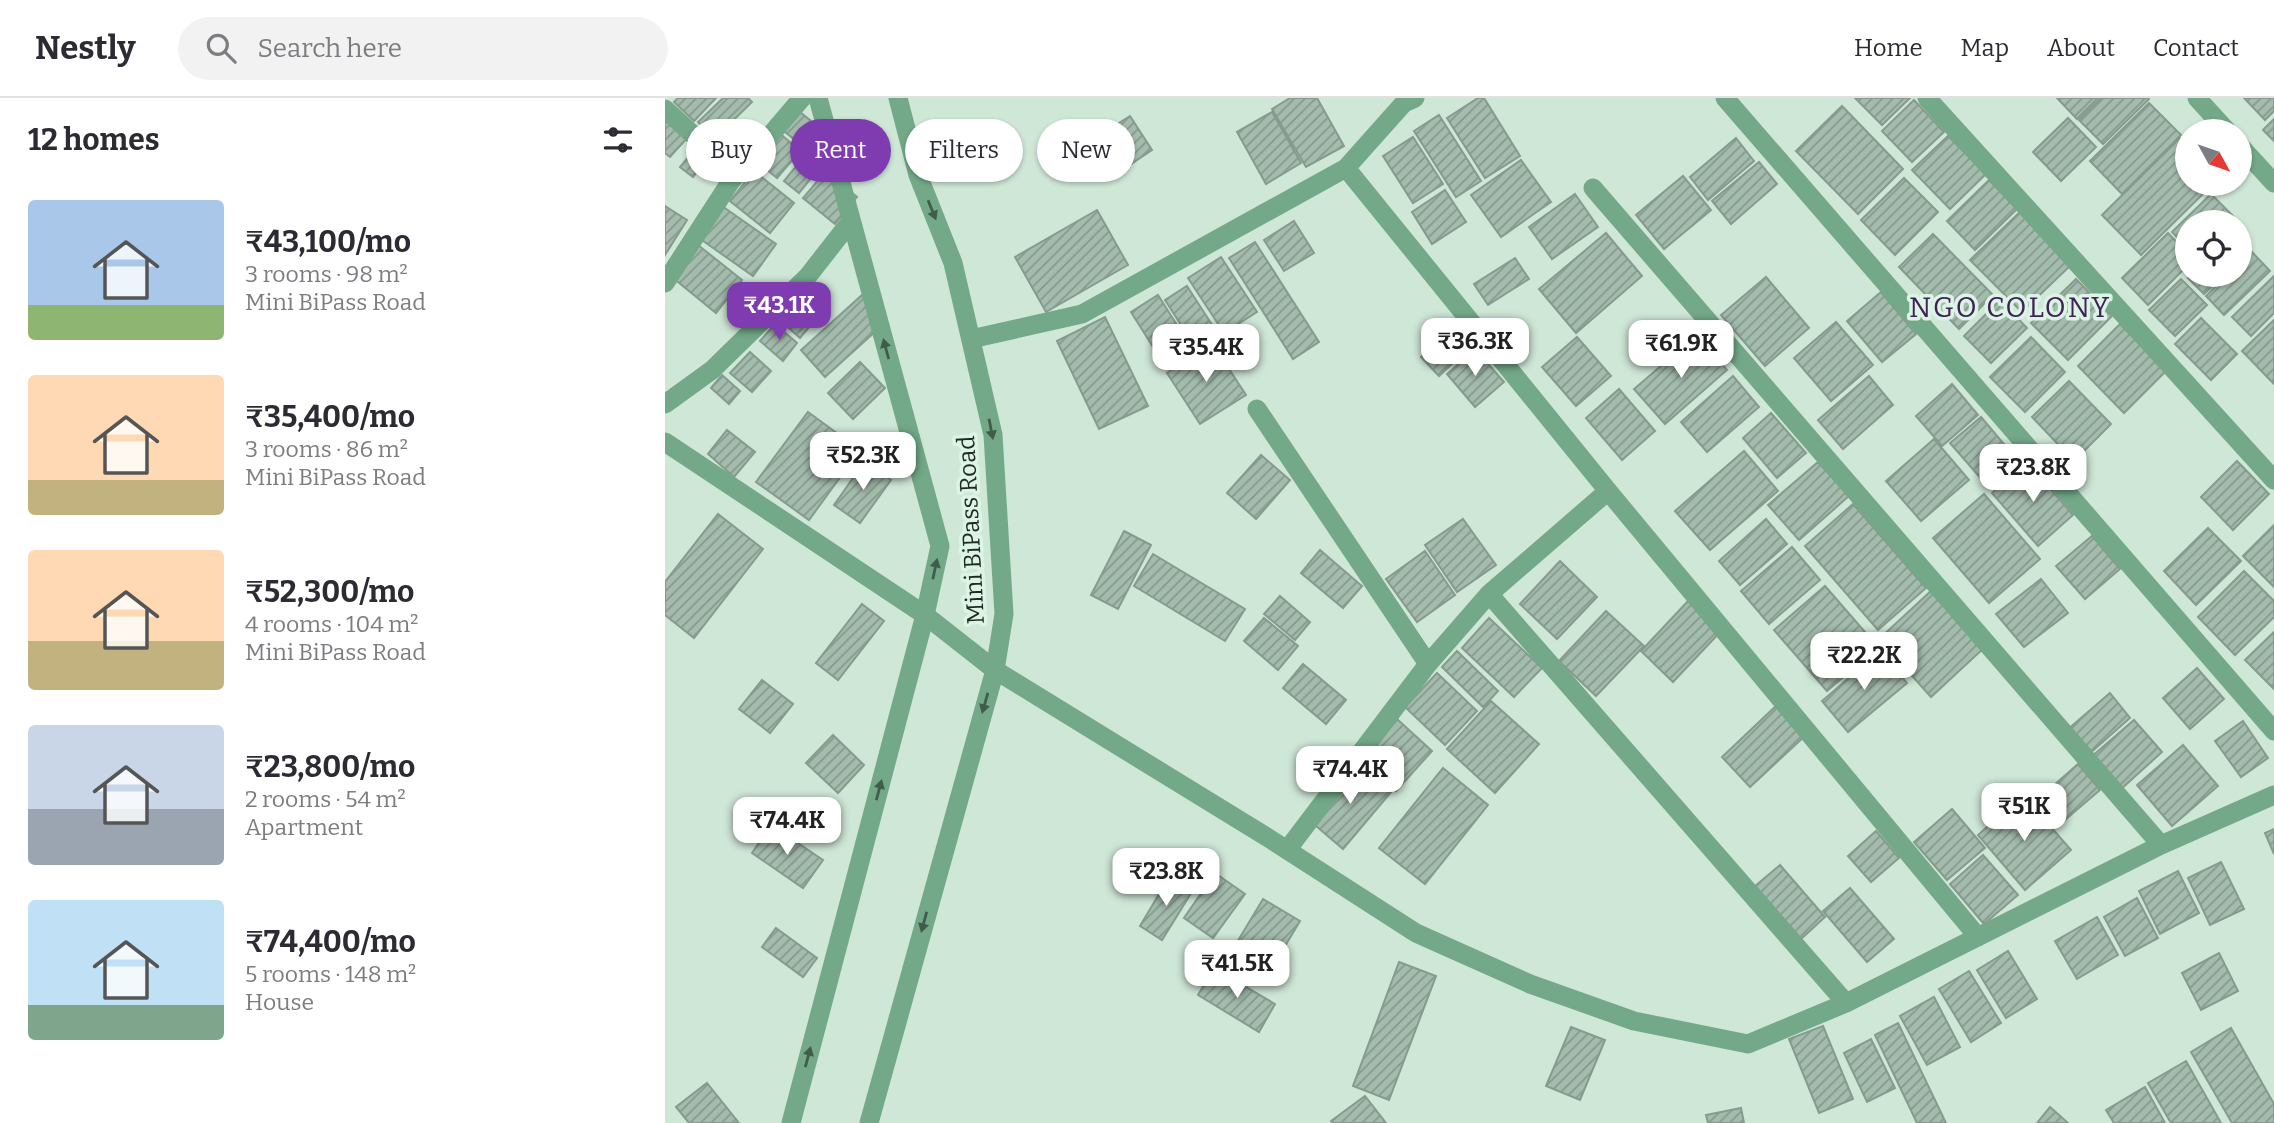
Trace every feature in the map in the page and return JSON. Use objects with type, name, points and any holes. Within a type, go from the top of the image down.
[{"type":"street","points":[[776,129],[802,98]]},
{"type":"street","points":[[791,1123],[925,615],[940,546],[818,98]]},
{"type":"street","name":"Mini BiPass Road","points":[[869,1123],[995,670],[1004,614],[993,435],[953,263],[918,175],[898,98]]},
{"type":"street","points":[[1725,98],[2274,731]]},
{"type":"street","points":[[1927,98],[2274,480]]},
{"type":"street","points":[[2197,98],[2216,119]]},
{"type":"street","points":[[971,339],[1082,314],[1346,168],[1406,100]]},
{"type":"street","points":[[665,109],[686,128]]},
{"type":"street","points":[[2252,159],[2274,183]]},
{"type":"street","points":[[1346,168],[1608,491],[1978,937]]},
{"type":"street","points":[[665,283],[732,182]]},
{"type":"street","points":[[1593,188],[2161,845]]},
{"type":"street","points":[[665,404],[712,370],[799,286],[851,221]]},
{"type":"street","points":[[1257,409],[1428,664]]},
{"type":"street","points":[[665,442],[925,615],[995,670],[1416,933],[1530,984],[1634,1021],[1748,1044],[1846,1003],[2161,845],[2274,795]]},
{"type":"street","points":[[1287,850],[1428,664],[1489,594],[1608,491]]},
{"type":"street","points":[[1489,594],[1846,1003]]},
{"type":"building","points":[[678,98],[716,98],[696,119],[692,119],[674,102]]},
{"type":"building","points":[[723,98],[748,98],[752,102],[735,119],[701,119]]},
{"type":"building","points":[[1290,98],[1317,98],[1344,146],[1306,167],[1272,109]]},
{"type":"building","points":[[1478,98],[1484,98],[1520,156],[1485,178],[1447,118]]},
{"type":"building","points":[[1855,98],[1910,98],[1882,125]]},
{"type":"building","points":[[2057,98],[2098,98],[2077,119]]},
{"type":"building","points":[[2101,98],[2149,99],[2103,144],[2079,120]]},
{"type":"building","points":[[2244,98],[2274,98],[2274,111],[2265,120]]},
{"type":"building","points":[[1914,100],[1944,132],[1912,162],[1882,131]]},
{"type":"building","points":[[2149,103],[2175,129],[2175,141],[2122,194],[2090,161]]},
{"type":"building","points":[[1842,106],[1903,169],[1858,214],[1796,151]]},
{"type":"building","points":[[795,108],[809,119],[790,119],[790,136],[779,127]]},
{"type":"building","points":[[1272,112],[1301,163],[1266,184],[1237,132]]},
{"type":"building","points":[[1439,115],[1481,181],[1456,197],[1414,131]]},
{"type":"building","points":[[665,116],[686,135],[686,139],[670,157],[665,153]]},
{"type":"building","points":[[2068,118],[2096,147],[2061,181],[2033,152]]},
{"type":"building","points":[[2274,119],[2274,141],[2263,130]]},
{"type":"building","points":[[1135,124],[1152,150],[1135,161]]},
{"type":"building","points":[[776,130],[790,142],[790,163],[777,178]]},
{"type":"building","points":[[1948,136],[1986,174],[1950,209],[1912,170]]},
{"type":"building","points":[[1413,137],[1443,184],[1413,203],[1383,156]]},
{"type":"building","points":[[1736,138],[1754,161],[1708,200],[1690,177]]},
{"type":"building","points":[[2175,143],[2175,196],[2201,196],[2187,210],[2175,210],[2175,221],[2141,255],[2102,215]]},
{"type":"building","points":[[686,160],[686,172],[680,167]]},
{"type":"building","points":[[1521,160],[1551,202],[1501,237],[1471,195]]},
{"type":"building","points":[[1759,162],[1777,184],[1731,224],[1712,201]]},
{"type":"building","points":[[790,174],[790,182],[808,182],[799,193],[784,181]]},
{"type":"building","points":[[1683,176],[1711,210],[1664,249],[1636,215]]},
{"type":"building","points":[[1904,178],[1938,212],[1895,255],[1861,220]]},
{"type":"building","points":[[1989,180],[2017,209],[1975,250],[1947,221]]},
{"type":"building","points":[[745,182],[768,182],[794,203],[770,233],[730,201]]},
{"type":"building","points":[[817,182],[839,182],[857,197],[835,224],[803,198]]},
{"type":"building","points":[[1445,190],[1466,222],[1432,244],[1412,212]]},
{"type":"building","points":[[1575,194],[1598,227],[1552,259],[1529,227]]},
{"type":"building","points":[[2209,196],[2213,196],[2227,210],[2195,210]]},
{"type":"building","points":[[665,206],[687,220],[665,255]]},
{"type":"building","points":[[722,206],[776,244],[753,276],[699,238]]},
{"type":"building","points":[[1097,210],[1128,265],[1046,312],[1015,257]]},
{"type":"building","points":[[2021,211],[2073,263],[2022,312],[1970,260]]},
{"type":"building","points":[[1294,221],[1314,253],[1284,271],[1264,240]]},
{"type":"building","points":[[1606,233],[1642,276],[1576,333],[1539,289]]},
{"type":"building","points":[[2168,233],[2175,240],[2175,278],[2148,305],[2122,278]]},
{"type":"building","points":[[1933,234],[1993,295],[1959,329],[1899,267]]},
{"type":"building","points":[[1255,242],[1319,342],[1293,359],[1229,258]]},
{"type":"building","points":[[698,245],[742,280],[716,313],[672,277]]},
{"type":"building","points":[[2252,252],[2270,271],[2224,315],[2206,296],[2215,287],[2252,287]]},
{"type":"building","points":[[1221,257],[1257,312],[1224,333],[1188,278]]},
{"type":"building","points":[[1515,258],[1529,279],[1488,305],[1474,284]]},
{"type":"building","points":[[2274,276],[2274,313],[2251,336],[2232,317]]},
{"type":"building","points":[[1766,277],[1809,328],[1765,366],[1721,315]]},
{"type":"building","points":[[2076,279],[2112,316],[2068,360],[2031,323]]},
{"type":"building","points":[[2175,285],[2175,287],[2189,287],[2207,305],[2175,336],[2149,310]]},
{"type":"building","points":[[1187,286],[1216,331],[1194,345],[1165,300]]},
{"type":"building","points":[[2197,287],[2211,287],[2204,294]]},
{"type":"building","points":[[1881,292],[1916,334],[1882,362],[1847,321]]},
{"type":"building","points":[[862,295],[886,322],[825,377],[801,350]]},
{"type":"building","points":[[1158,295],[1194,352],[1167,369],[1131,312]]},
{"type":"building","points":[[801,299],[819,315],[800,338],[782,322]]},
{"type":"building","points":[[2000,300],[2027,328],[1991,363],[1964,336]]},
{"type":"building","points":[[1105,317],[1148,406],[1099,429],[1057,341]]},
{"type":"building","points":[[1462,318],[1481,337],[1439,376],[1421,357]]},
{"type":"building","points":[[2201,318],[2237,354],[2211,380],[2175,344]]},
{"type":"building","points":[[2274,320],[2274,384],[2242,351]]},
{"type":"building","points":[[1836,322],[1873,365],[1831,401],[1794,358]]},
{"type":"building","points":[[775,324],[797,343],[783,361],[760,341]]},
{"type":"building","points":[[2120,324],[2166,371],[2124,413],[2078,366]]},
{"type":"building","points":[[1697,335],[1727,370],[1665,424],[1634,389]]},
{"type":"building","points":[[1577,337],[1611,376],[1576,406],[1542,367]]},
{"type":"building","points":[[2031,337],[2065,372],[2025,412],[1990,377]]},
{"type":"building","points":[[1212,343],[1246,395],[1200,424],[1167,373]]},
{"type":"building","points":[[1475,349],[1504,382],[1475,407],[1447,374]]},
{"type":"building","points":[[750,352],[771,371],[752,392],[730,373]]},
{"type":"building","points":[[860,362],[885,388],[853,419],[828,393]]},
{"type":"building","points":[[722,375],[740,391],[729,404],[711,388]]},
{"type":"building","points":[[1733,376],[1759,407],[1707,452],[1681,422]]},
{"type":"building","points":[[1869,376],[1893,405],[1843,449],[1818,420]]},
{"type":"building","points":[[2069,381],[2111,424],[2074,461],[2032,417]]},
{"type":"building","points":[[1952,384],[1978,415],[1942,446],[1916,416]]},
{"type":"building","points":[[1619,389],[1655,431],[1622,460],[1586,418]]},
{"type":"building","points":[[808,412],[860,450],[809,520],[756,482]]},
{"type":"building","points":[[1771,413],[1806,453],[1777,478],[1743,438]]},
{"type":"building","points":[[1981,417],[2014,456],[1984,482],[1950,443]]},
{"type":"building","points":[[727,430],[755,452],[734,477],[708,454]]},
{"type":"building","points":[[1934,439],[1969,480],[1921,521],[1886,481]]},
{"type":"building","points":[[1744,451],[1778,491],[1710,550],[1675,511]]},
{"type":"building","points":[[1261,455],[1290,480],[1256,519],[1227,493]]},
{"type":"building","points":[[865,461],[891,480],[860,523],[834,505]]},
{"type":"building","points":[[2237,461],[2269,494],[2233,530],[2201,497]]},
{"type":"building","points":[[1818,462],[1849,496],[1799,540],[1768,505]]},
{"type":"building","points":[[2028,463],[2073,515],[2038,546],[1992,493]]},
{"type":"building","points":[[1984,494],[2040,559],[1989,603],[1933,538]]},
{"type":"building","points":[[1853,504],[1926,588],[1878,630],[1805,546]]},
{"type":"building","points":[[718,514],[763,549],[694,638],[665,615],[665,582]]},
{"type":"building","points":[[1463,519],[1496,565],[1457,592],[1425,545]]},
{"type":"building","points":[[1766,519],[1787,544],[1740,585],[1719,561]]},
{"type":"building","points":[[2274,525],[2274,587],[2243,556]]},
{"type":"building","points":[[2208,528],[2241,561],[2196,605],[2164,571]]},
{"type":"building","points":[[1124,531],[1151,545],[1118,609],[1091,595]]},
{"type":"building","points":[[2092,536],[2120,569],[2085,599],[2056,566]]},
{"type":"building","points":[[1792,547],[1820,580],[1769,624],[1741,591]]},
{"type":"building","points":[[1320,550],[1362,586],[1343,608],[1301,573]]},
{"type":"building","points":[[1425,551],[1455,595],[1417,622],[1386,579]]},
{"type":"building","points":[[1153,554],[1245,609],[1225,641],[1134,586]]},
{"type":"building","points":[[1560,561],[1597,597],[1557,639],[1520,604]]},
{"type":"building","points":[[2244,571],[2274,601],[2274,617],[2235,655],[2198,617]]},
{"type":"building","points":[[2041,579],[2068,613],[2024,647],[1996,614]]},
{"type":"building","points":[[1825,586],[1878,647],[1827,691],[1774,630]]},
{"type":"building","points":[[1932,590],[1985,647],[1931,697],[1879,639]]},
{"type":"building","points":[[1280,596],[1310,622],[1295,640],[1264,614]]},
{"type":"building","points":[[1690,599],[1723,629],[1673,682],[1641,651]]},
{"type":"building","points":[[862,604],[884,621],[838,680],[816,663]]},
{"type":"building","points":[[1606,611],[1644,646],[1596,696],[1559,661]]},
{"type":"building","points":[[1264,618],[1298,646],[1278,670],[1244,641]]},
{"type":"building","points":[[1489,618],[1542,668],[1514,697],[1462,648]]},
{"type":"building","points":[[2274,632],[2274,689],[2245,660]]},
{"type":"building","points":[[1457,651],[1498,691],[1483,707],[1442,667]]},
{"type":"building","points":[[1880,651],[1907,683],[1848,732],[1822,701]]},
{"type":"building","points":[[1303,664],[1346,700],[1326,724],[1283,688]]},
{"type":"building","points":[[2197,668],[2224,699],[2190,729],[2163,698]]},
{"type":"building","points":[[1437,673],[1477,711],[1445,745],[1405,707]]},
{"type":"building","points":[[762,680],[793,704],[770,733],[739,709]]},
{"type":"building","points":[[2110,693],[2130,718],[2089,754],[2067,730]]},
{"type":"building","points":[[1491,701],[1539,744],[1495,793],[1447,749]]},
{"type":"building","points":[[1778,704],[1806,735],[1750,787],[1722,757]]},
{"type":"building","points":[[1397,719],[1432,751],[1396,791],[1361,759]]},
{"type":"building","points":[[2134,720],[2162,752],[2120,790],[2091,757]]},
{"type":"building","points":[[2243,721],[2268,758],[2241,777],[2215,741]]},
{"type":"building","points":[[833,735],[864,765],[838,793],[806,763]]},
{"type":"building","points":[[2183,745],[2218,786],[2172,826],[2137,785]]},
{"type":"building","points":[[1358,764],[1391,792],[1343,849],[1309,820]]},
{"type":"building","points":[[2078,764],[2100,790],[2059,825],[2037,800]]},
{"type":"building","points":[[1443,768],[1488,805],[1425,884],[1379,848]]},
{"type":"building","points":[[2023,795],[2071,850],[2025,890],[1978,835]]},
{"type":"building","points":[[1952,809],[1985,848],[1947,880],[1914,842]]},
{"type":"building","points":[[771,825],[823,860],[803,888],[752,853]]},
{"type":"building","points":[[2274,829],[2274,854],[2265,833]]},
{"type":"building","points":[[1876,831],[1899,858],[1871,882],[1848,856]]},
{"type":"building","points":[[1983,855],[2018,895],[1984,924],[1950,884]]},
{"type":"building","points":[[2221,862],[2244,909],[2210,925],[2188,878]]},
{"type":"building","points":[[1780,865],[1825,917],[1801,939],[1755,886]]},
{"type":"building","points":[[2178,871],[2199,913],[2160,934],[2139,891]]},
{"type":"building","points":[[1215,873],[1245,894],[1213,938],[1184,918]]},
{"type":"building","points":[[1170,876],[1193,890],[1162,940],[1140,926]]},
{"type":"building","points":[[1850,888],[1894,939],[1867,962],[1823,911]]},
{"type":"building","points":[[2137,898],[2158,938],[2125,956],[2104,917]]},
{"type":"building","points":[[1263,899],[1300,921],[1264,981],[1227,959]]},
{"type":"building","points":[[2097,917],[2118,955],[2077,979],[2055,941]]},
{"type":"building","points":[[776,928],[817,958],[803,977],[762,947]]},
{"type":"building","points":[[2008,951],[2037,999],[2006,1018],[1977,970]]},
{"type":"building","points":[[2219,953],[2238,991],[2201,1010],[2182,973]]},
{"type":"building","points":[[1399,962],[1436,976],[1389,1100],[1353,1086]]},
{"type":"building","points":[[1214,968],[1275,1004],[1259,1032],[1198,995]]},
{"type":"building","points":[[1969,971],[2001,1023],[1971,1042],[1939,989]]},
{"type":"building","points":[[1934,997],[1960,1047],[1927,1065],[1900,1016]]},
{"type":"building","points":[[1898,1023],[1946,1123],[1917,1123],[1875,1035]]},
{"type":"building","points":[[1823,1026],[1853,1099],[1819,1113],[1789,1039]]},
{"type":"building","points":[[1571,1027],[1605,1040],[1580,1100],[1546,1086]]},
{"type":"building","points":[[2231,1028],[2274,1104],[2274,1123],[2232,1123],[2191,1052]]},
{"type":"building","points":[[1871,1039],[1895,1088],[1867,1102],[1844,1053]]},
{"type":"building","points":[[2186,1061],[2221,1123],[2171,1123],[2148,1083]]},
{"type":"building","points":[[707,1083],[739,1123],[689,1123],[676,1107]]},
{"type":"building","points":[[2145,1087],[2165,1123],[2114,1123],[2106,1110]]},
{"type":"building","points":[[1365,1096],[1386,1123],[1331,1121]]},
{"type":"building","points":[[2050,1107],[2068,1123],[2037,1123]]},
{"type":"building","points":[[1741,1108],[1744,1123],[1708,1123],[1706,1115]]},
{"type":"district","name":"NGO COLONY","points":[[2010,307]]}]
